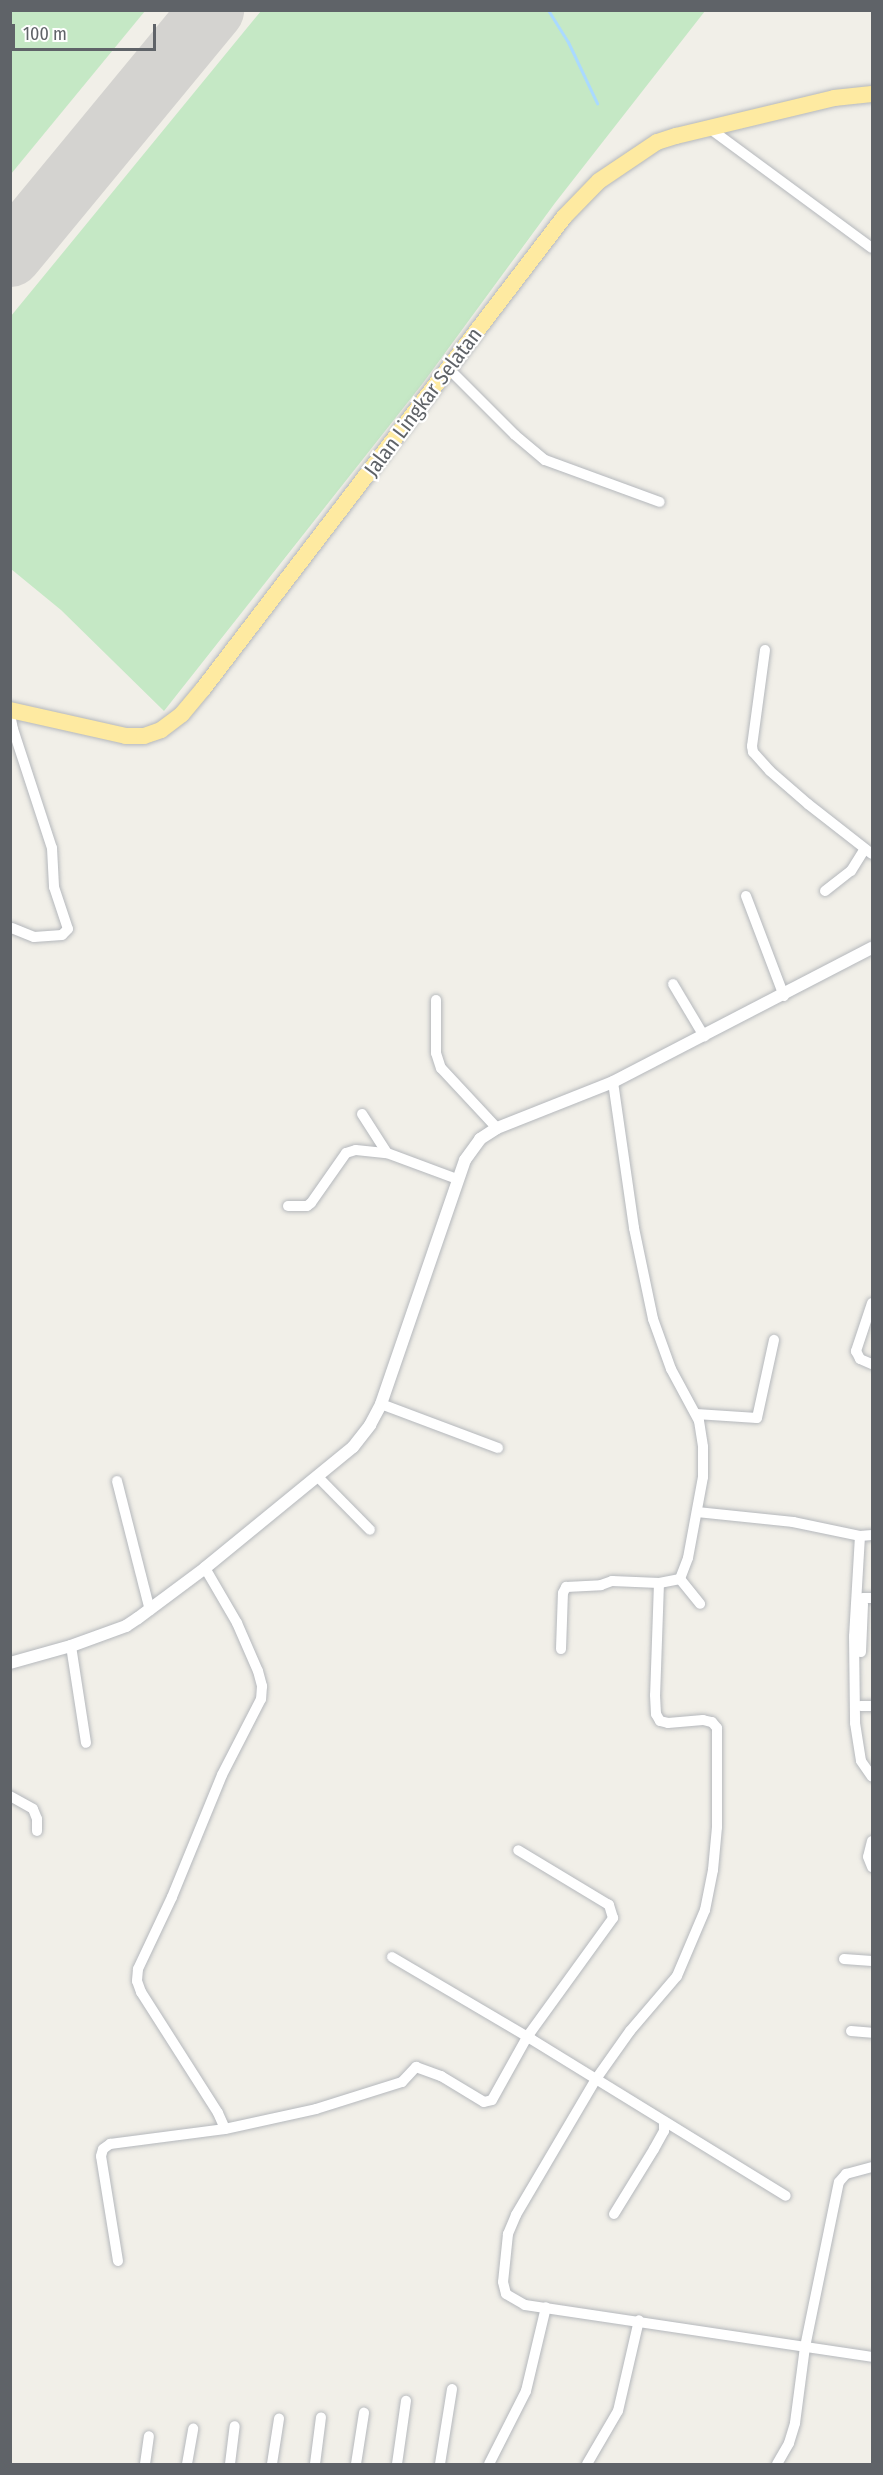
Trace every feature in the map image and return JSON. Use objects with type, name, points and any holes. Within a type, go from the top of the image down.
[{"type":"highway","name":"Jalan Lingkar Selatan","points":[[10,712],[126,736],[144,736],[161,730],[182,714],[564,217],[599,181],[657,142],[834,98],[873,94]]},
{"type":"street","points":[[709,128],[825,210],[873,248]]},
{"type":"street","points":[[449,369],[515,435],[545,460],[660,502]]},
{"type":"street","points":[[765,650],[753,752],[770,771],[808,804],[869,851],[851,871],[825,891]]},
{"type":"street","points":[[10,712],[13,729],[52,848],[54,887],[68,929],[62,935],[34,937],[12,928]]},
{"type":"street","points":[[746,896],[784,996]]},
{"type":"street","points":[[10,1663],[71,1646],[126,1626],[205,1568],[318,1477],[363,1435],[381,1404],[457,1179],[471,1149],[497,1128],[613,1082],[784,996],[873,948]]},
{"type":"street","points":[[673,984],[704,1036]]},
{"type":"street","points":[[436,1000],[436,1053],[441,1068],[497,1128]]},
{"type":"street","points":[[613,1082],[634,1228],[653,1319],[671,1369],[696,1414],[703,1447],[703,1477],[697,1512],[688,1558],[680,1579]]},
{"type":"street","points":[[362,1114],[387,1153]]},
{"type":"street","points":[[288,1206],[307,1206],[311,1203],[346,1152],[357,1150],[387,1153],[457,1179]]},
{"type":"street","points":[[873,1303],[856,1351],[860,1359],[873,1364]]},
{"type":"street","points":[[696,1414],[757,1418],[774,1340]]},
{"type":"street","points":[[381,1404],[498,1448]]},
{"type":"street","points":[[318,1477],[370,1530]]},
{"type":"street","points":[[117,1481],[150,1610]]},
{"type":"street","points":[[697,1512],[793,1522],[860,1536],[873,1535]]},
{"type":"street","points":[[858,1706],[854,1636],[860,1536]]},
{"type":"street","points":[[873,1552],[864,1553],[868,1625],[861,1655],[857,1746],[861,1761],[873,1777]]},
{"type":"street","points":[[205,1568],[237,1623],[258,1671],[262,1686],[261,1699],[222,1775],[172,1897],[138,1969],[137,1981],[146,2000],[218,2113],[225,2129]]},
{"type":"street","points":[[561,1649],[563,1593],[566,1587],[601,1585],[612,1581],[659,1583],[680,1579]]},
{"type":"street","points":[[680,1579],[700,1604]]},
{"type":"street","points":[[659,1583],[656,1714],[660,1721],[668,1724],[703,1720],[712,1722],[717,1728],[717,1827],[713,1870],[705,1910],[677,1976],[630,2031],[596,2079],[516,2216],[508,2234],[503,2282],[506,2294],[525,2305],[872,2356]]},
{"type":"street","points":[[71,1646],[86,1743]]},
{"type":"street","points":[[861,1655],[873,1655]]},
{"type":"street","points":[[858,1706],[873,1706]]},
{"type":"street","points":[[861,1761],[873,1761]]},
{"type":"street","points":[[10,1796],[33,1809],[37,1819],[37,1831]]},
{"type":"street","points":[[873,1841],[868,1857],[873,1867]]},
{"type":"street","points":[[118,2261],[101,2156],[103,2148],[110,2145],[225,2129],[316,2109],[402,2082],[416,2067],[441,2076],[489,2103],[527,2037],[610,1923],[613,1913],[609,1905],[518,1850]]},
{"type":"street","points":[[392,1957],[786,2196]]},
{"type":"street","points":[[844,1959],[873,1961]]},
{"type":"street","points":[[851,2031],[873,2033]]},
{"type":"street","points":[[614,2214],[664,2131],[664,2123]]},
{"type":"street","points":[[777,2464],[789,2443],[795,2423],[805,2347],[841,2178],[863,2168],[873,2167]]},
{"type":"street","points":[[489,2464],[526,2391],[546,2307]]},
{"type":"street","points":[[587,2464],[618,2411],[639,2320]]},
{"type":"street","points":[[440,2464],[452,2389]]},
{"type":"street","points":[[397,2464],[406,2401]]},
{"type":"street","points":[[356,2464],[364,2413]]},
{"type":"street","points":[[315,2464],[321,2417]]},
{"type":"street","points":[[272,2464],[279,2419]]},
{"type":"street","points":[[230,2464],[235,2426]]},
{"type":"street","points":[[187,2464],[193,2428]]},
{"type":"street","points":[[145,2464],[149,2436]]},
{"type":"green space","points":[[10,11],[145,11],[11,174]]},
{"type":"green space","points":[[261,11],[705,11],[555,203],[423,383],[164,711],[61,610],[11,569],[11,316]]},
{"type":"waterway","points":[[548,10],[568,42],[597,103]]},
{"type":"runway","points":[[10,255],[212,10]]}]
